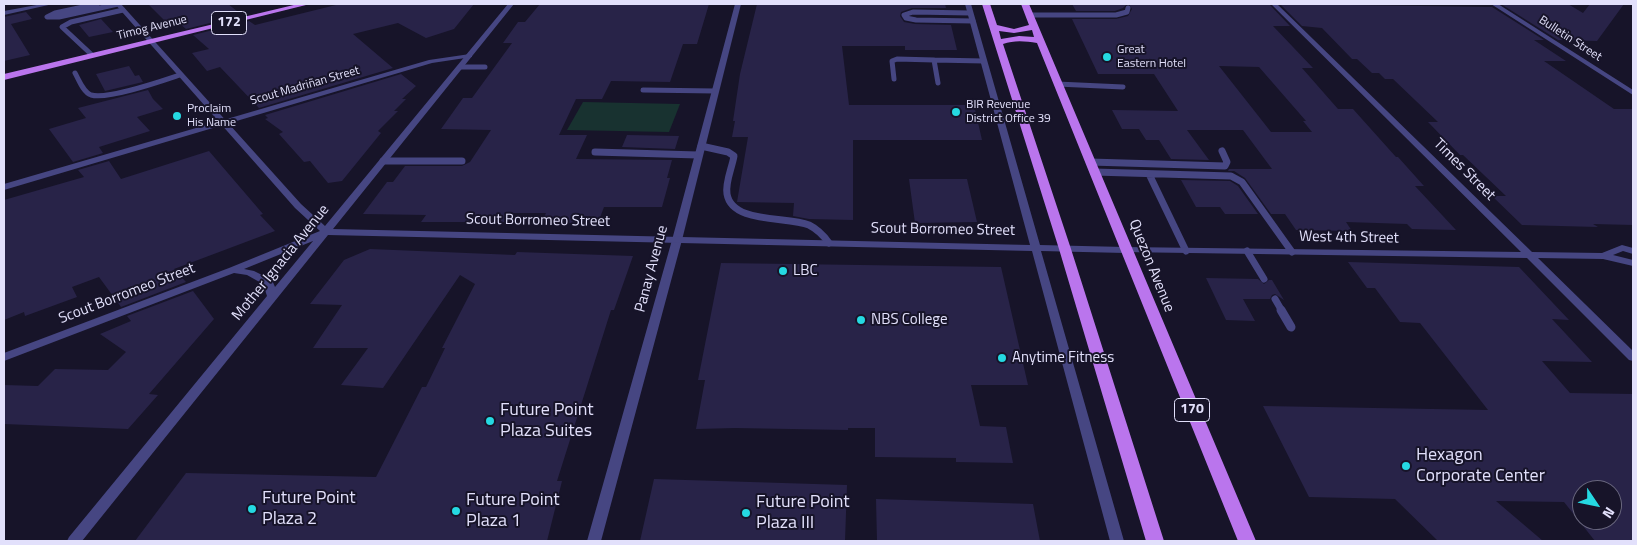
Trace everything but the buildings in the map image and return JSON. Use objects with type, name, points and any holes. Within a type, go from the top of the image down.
[{"type":"main road","name":"Timog Avenue","points":[[4,77],[306,4]]},
{"type":"main road","points":[[986,4],[1065,249],[1155,541]]},
{"type":"main road","name":"Quezon Avenue","points":[[1025,4],[1125,250],[1247,541]]},
{"type":"main road","points":[[994,27],[1013,31],[1026,30],[1033,26]]},
{"type":"main road","points":[[998,43],[1020,39],[1040,42]]},
{"type":"street","points":[[4,14],[50,4]]},
{"type":"street","name":"Mother Ignacia Avenue","points":[[74,541],[511,4]]},
{"type":"street","name":"Panay Avenue","points":[[594,541],[677,240],[738,4]]},
{"type":"street","points":[[968,4],[1117,541]]},
{"type":"street","name":"Times Street","points":[[1274,4],[1633,358]]},
{"type":"street","name":"Bulletin Street","points":[[1494,4],[1633,93]]},
{"type":"street","points":[[120,6],[298,206],[326,232]]},
{"type":"street","name":"Scout Madriñan Street","points":[[4,187],[432,61],[470,56]]},
{"type":"street","name":"Scout Borromeo Street","points":[[4,357],[233,270],[326,232],[1094,249]]},
{"type":"street","name":"West 4th Street","points":[[1603,256],[1622,248],[1633,251]]},
{"type":"street","name":"West 4th Street","points":[[1094,249],[1603,256],[1633,263]]},
{"type":"street","points":[[233,270],[250,273],[268,282],[272,296]]},
{"type":"lane","points":[[97,4],[54,13],[47,17],[54,18],[120,6]]},
{"type":"lane","points":[[92,56],[62,27],[71,22],[120,6]]},
{"type":"lane","points":[[1029,15],[1116,15],[1127,12],[1126,6]]},
{"type":"lane","points":[[913,12],[971,17],[916,20],[904,15],[913,12]]},
{"type":"lane","points":[[894,79],[892,61],[896,59],[984,61]]},
{"type":"lane","points":[[934,60],[938,82]]},
{"type":"lane","points":[[461,67],[485,67]]},
{"type":"lane","points":[[75,73],[88,94],[92,96],[114,93],[180,75]]},
{"type":"lane","points":[[1058,84],[1123,87]]},
{"type":"lane","points":[[643,90],[715,91]]},
{"type":"lane","points":[[594,152],[700,150],[728,152],[734,156],[727,194],[731,206],[740,212],[755,216],[802,223],[822,232],[829,243]]},
{"type":"lane","points":[[1092,167],[1225,166],[1227,162],[1222,151]]},
{"type":"lane","points":[[383,162],[462,161]]},
{"type":"lane","points":[[1092,167],[1149,174],[1219,176],[1237,179],[1242,182],[1292,252]]},
{"type":"lane","points":[[1149,174],[1186,250]]},
{"type":"lane","points":[[1247,251],[1264,280]]},
{"type":"lane","points":[[1275,299],[1291,327]]},
{"type":"green space","points":[[583,102],[680,104],[669,132],[567,130]]},
{"type":"place","name":"Great Eastern Hotel","points":[[1107,57]]},
{"type":"place","name":"BIR Revenue District Office 39","points":[[956,112]]},
{"type":"place","name":"Proclaim His Name","points":[[177,116]]},
{"type":"place","name":"LBC","points":[[783,271]]},
{"type":"place","name":"NBS College","points":[[861,320]]},
{"type":"place","name":"Anytime Fitness","points":[[1002,358]]},
{"type":"place","name":"Future Point Plaza Suites","points":[[490,421]]},
{"type":"place","name":"Hexagon Corporate Center","points":[[1406,466]]},
{"type":"place","name":"Future Point Plaza 2","points":[[252,509]]},
{"type":"place","name":"Future Point Plaza 1","points":[[456,511]]},
{"type":"place","name":"Future Point Plaza III","points":[[746,513]]}]
